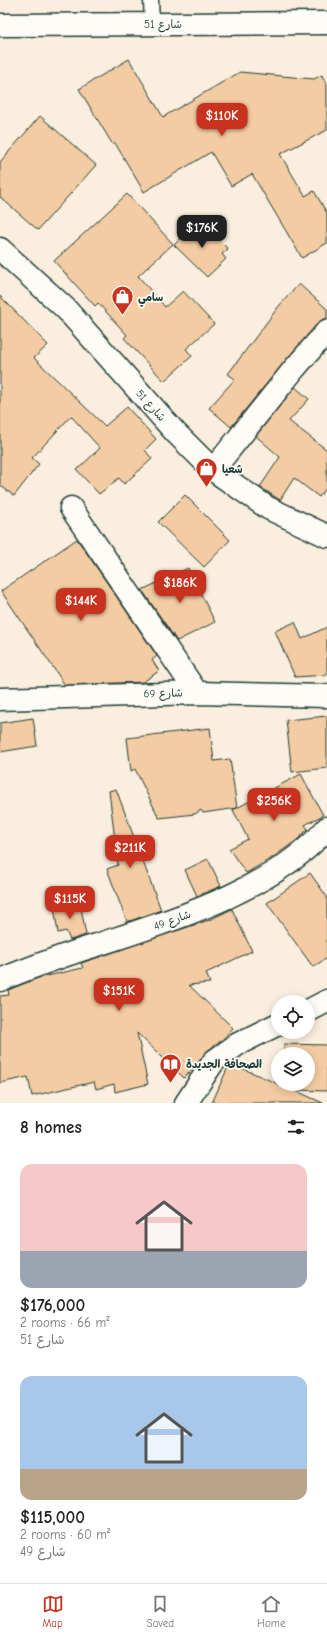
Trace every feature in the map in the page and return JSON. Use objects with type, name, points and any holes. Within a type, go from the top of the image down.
[{"type":"street","name":"شارع 51","points":[[0,25],[327,23]]},
{"type":"street","name":"شارع 51","points":[[0,249],[65,308],[165,421],[213,470],[268,508],[326,535]]},
{"type":"street","points":[[213,470],[327,330]]},
{"type":"street","points":[[71,508],[197,693]]},
{"type":"street","name":"شارع 69","points":[[0,700],[197,693],[327,696]]},
{"type":"street","name":"شارع 49","points":[[0,980],[95,945],[149,928],[200,909],[241,891],[284,866],[318,839],[327,828]]},
{"type":"street","points":[[315,1007],[327,1001]]},
{"type":"street","points":[[186,1103],[214,1061],[238,1044],[271,1028]]},
{"type":"lane","points":[[152,0],[152,24]]},
{"type":"building","points":[[129,59],[163,117],[240,72],[314,79],[322,75],[327,86],[327,130],[280,154],[305,196],[314,191],[327,213],[327,243],[302,258],[252,174],[231,186],[211,152],[144,192],[115,143],[113,145],[79,89]]},
{"type":"building","points":[[40,116],[96,165],[38,230],[0,197],[0,162]]},
{"type":"building","points":[[127,194],[173,244],[138,276],[165,307],[183,291],[214,324],[186,349],[192,356],[164,381],[124,338],[127,335],[98,303],[95,306],[54,261]]},
{"type":"building","points":[[199,220],[228,249],[222,254],[226,259],[207,277],[174,245]]},
{"type":"building","points":[[299,284],[327,309],[327,319],[323,319],[318,323],[231,427],[209,408],[235,379],[228,374],[279,306]]},
{"type":"building","points":[[0,296],[48,345],[34,358],[105,426],[127,407],[156,439],[145,450],[152,459],[124,484],[119,478],[99,494],[77,470],[100,448],[71,416],[32,458],[39,464],[14,496],[0,485]]},
{"type":"building","points":[[295,387],[309,399],[289,421],[327,450],[327,487],[319,497],[294,478],[280,500],[260,487],[280,457],[256,436]]},
{"type":"building","points":[[185,495],[230,540],[204,567],[158,522]]},
{"type":"building","points":[[77,539],[157,656],[152,660],[159,671],[143,682],[65,685],[1,591]]},
{"type":"building","points":[[188,568],[215,622],[177,641],[142,590]]},
{"type":"building","points":[[295,622],[302,639],[327,627],[327,675],[295,677],[275,631]]},
{"type":"building","points":[[327,716],[327,768],[292,772],[286,720]]},
{"type":"building","points":[[33,718],[37,746],[0,752],[0,723]]},
{"type":"building","points":[[210,728],[214,761],[230,759],[237,808],[203,813],[201,810],[195,814],[159,818],[135,769],[131,771],[127,738]]},
{"type":"building","points":[[301,774],[323,815],[305,825],[308,829],[297,840],[272,858],[246,873],[229,849],[248,839],[233,810]]},
{"type":"building","points":[[116,789],[161,910],[127,922],[107,869],[118,865],[109,791]]},
{"type":"building","points":[[208,859],[221,886],[197,896],[185,870]]},
{"type":"building","points":[[310,873],[327,897],[327,958],[313,967],[267,903]]},
{"type":"building","points":[[80,902],[86,935],[70,940],[66,931],[58,933],[54,907]]},
{"type":"building","points":[[232,909],[252,951],[206,973],[210,983],[189,985],[233,1028],[221,1041],[207,1051],[184,1078],[137,1033],[148,1084],[115,1092],[114,1084],[96,1089],[94,1082],[32,1096],[28,1077],[0,1083],[0,996],[9,995],[8,990],[38,978],[83,968],[81,963],[209,920]]},
{"type":"building","points":[[284,1044],[327,1045],[327,1091],[315,1091],[315,1047],[284,1047]]},
{"type":"building","points":[[232,1064],[271,1081],[271,1091],[296,1091],[323,1103],[212,1103],[228,1067]]},
{"type":"place","name":"سامي","points":[[122,316]]},
{"type":"place","name":"شعيا","points":[[207,488]]},
{"type":"place","name":"الصحافة الجديدة","points":[[171,1084]]}]
